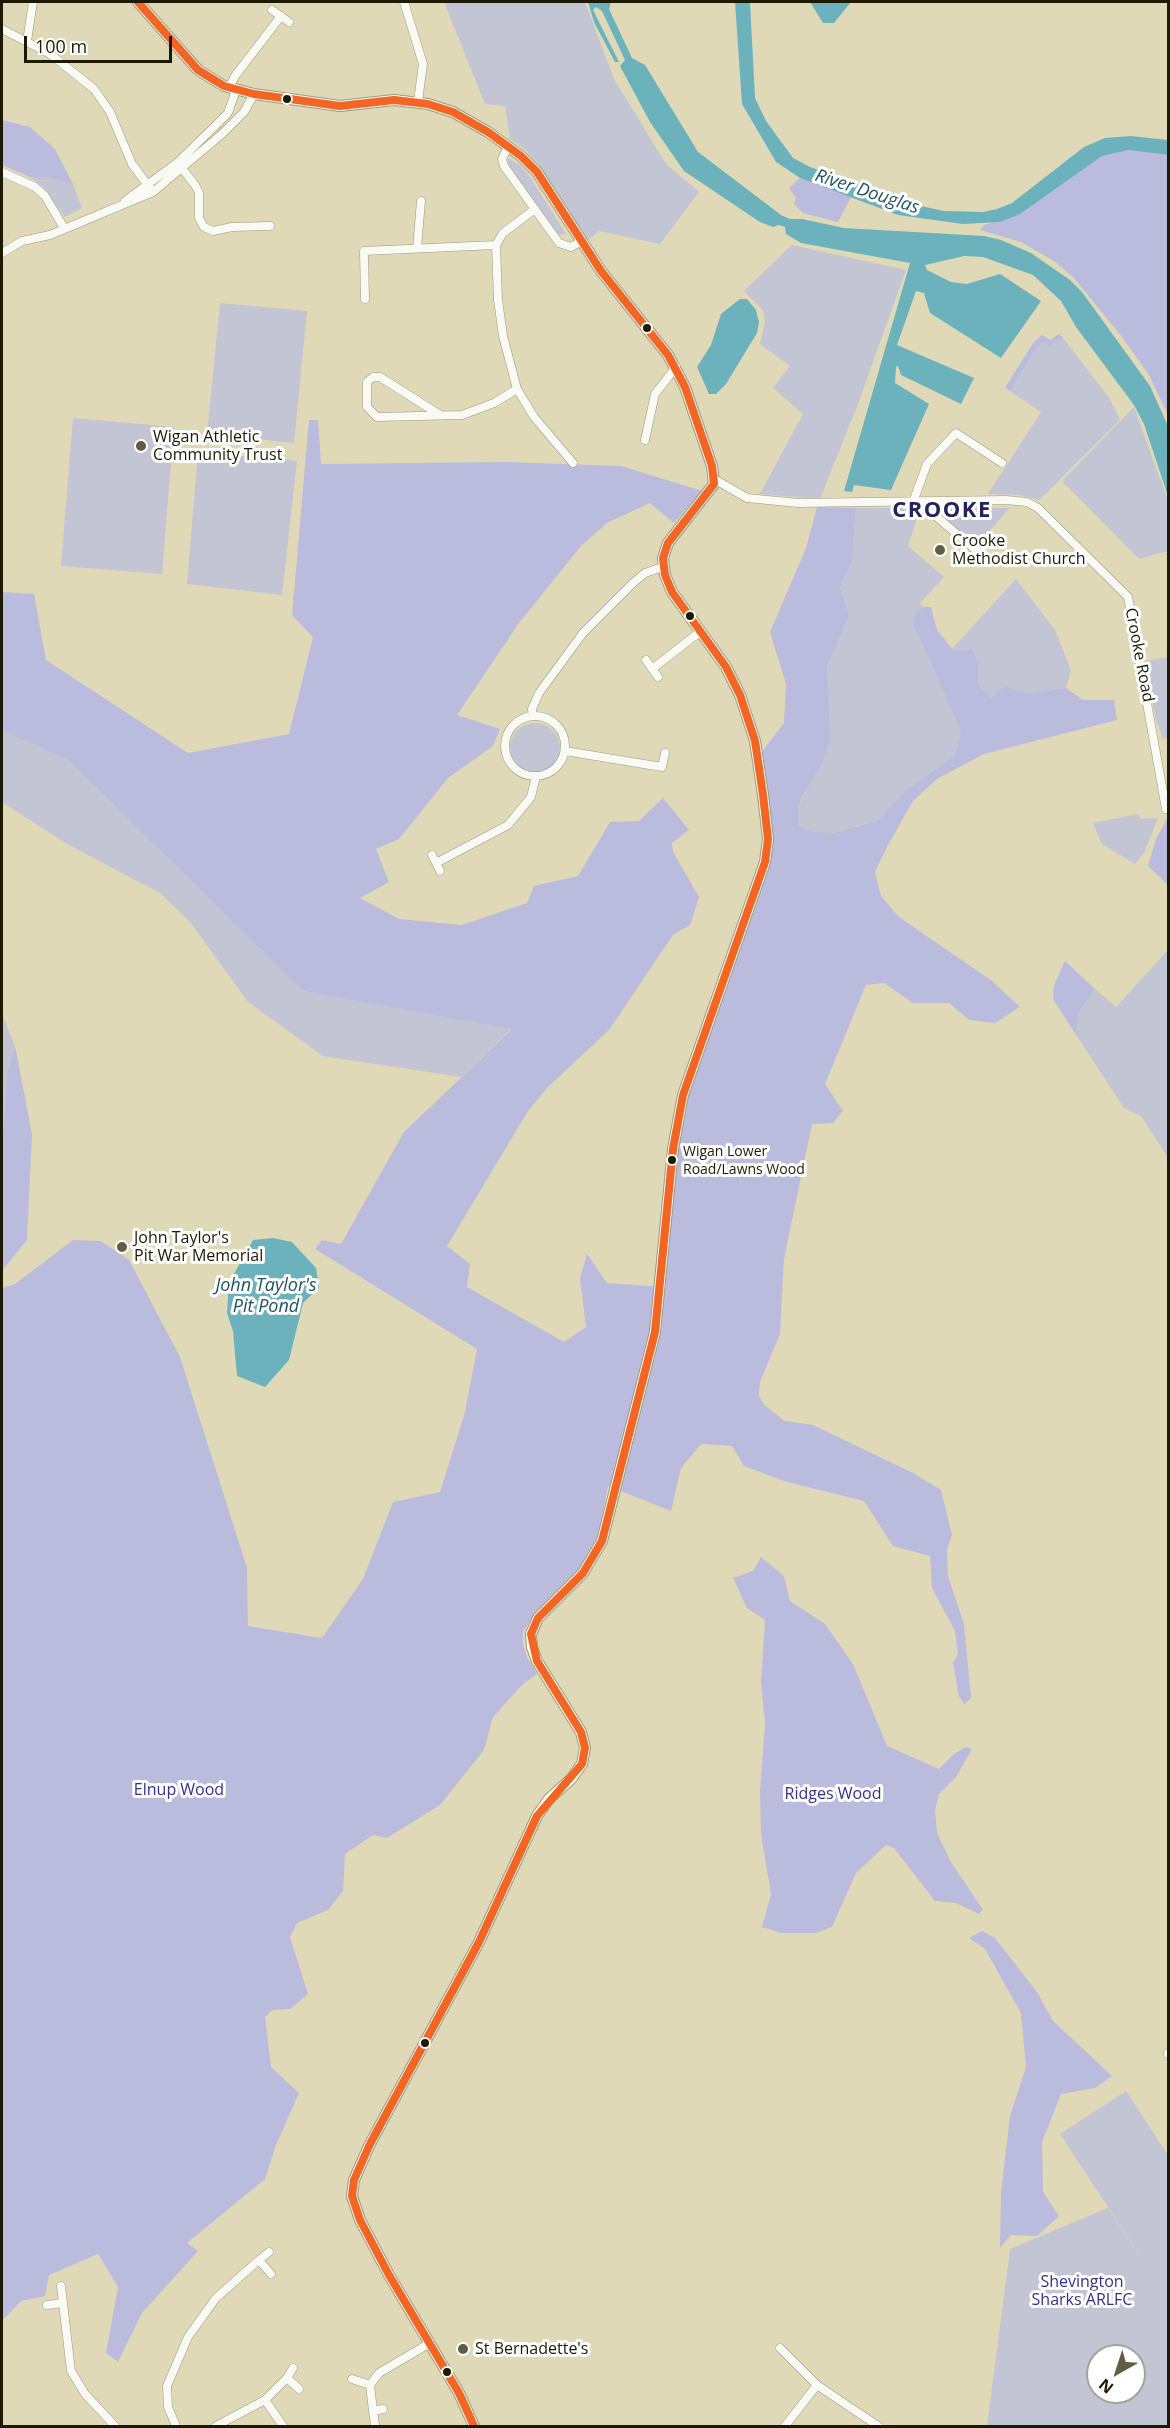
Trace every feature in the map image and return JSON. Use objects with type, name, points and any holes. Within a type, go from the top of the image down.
[{"type":"main road","points":[[138,2],[198,70],[214,82],[254,94],[340,106],[394,100],[418,101],[453,112],[508,147],[537,172],[580,242],[608,282],[676,367],[705,444],[714,480],[707,495],[672,536],[664,550],[663,567],[672,592],[726,667],[746,708],[760,774],[768,839],[765,862],[683,1095],[674,1142],[658,1311],[651,1353],[602,1541],[583,1573],[538,1618],[531,1634],[532,1647],[537,1660],[581,1732],[585,1748],[582,1764],[571,1779],[549,1799],[537,1816],[479,1942],[370,2144],[354,2180],[352,2196],[360,2220],[388,2275],[468,2411],[474,2427]]},
{"type":"street","points":[[27,40],[33,2]]},
{"type":"street","points":[[404,2],[423,64],[418,101]]},
{"type":"street","points":[[272,10],[289,22]]},
{"type":"street","points":[[180,166],[228,113],[235,76],[281,16]]},
{"type":"street","points":[[2,29],[50,54],[94,89],[110,112],[132,164],[151,189]]},
{"type":"street","points":[[2,253],[22,242],[50,235],[151,189],[222,134],[243,112],[254,94]]},
{"type":"street","points":[[508,147],[502,163],[562,246],[571,247],[580,242]]},
{"type":"street","points":[[180,166],[199,193],[199,218],[204,227],[213,231],[258,230],[270,226]]},
{"type":"street","points":[[2,172],[35,187],[45,196],[64,228]]},
{"type":"street","points":[[417,248],[421,201]]},
{"type":"street","points":[[535,209],[503,233],[496,244],[499,309],[509,366],[517,390],[534,417],[573,463]]},
{"type":"street","points":[[365,298],[364,251],[496,244]]},
{"type":"street","points":[[645,440],[655,394],[676,367]]},
{"type":"street","points":[[440,415],[380,377],[373,377],[367,382],[367,407],[374,416],[440,415],[473,412],[517,390]]},
{"type":"street","points":[[977,551],[916,502],[927,464],[956,433],[1002,463]]},
{"type":"street","name":"Crooke Road","points":[[714,480],[747,498],[798,503],[1006,500],[1027,502],[1044,513],[1124,590],[1130,603],[1166,809]]},
{"type":"street","points":[[533,716],[532,709],[539,693],[583,633],[645,573],[663,567]]},
{"type":"street","points":[[652,669],[701,631]]},
{"type":"street","points":[[646,660],[658,677]]},
{"type":"street","points":[[533,716],[542,717],[558,726],[565,742],[565,751],[558,766],[544,775],[536,776],[520,772],[513,766],[505,749],[509,730],[524,718],[533,716]]},
{"type":"street","points":[[565,751],[662,767],[664,753]]},
{"type":"street","points":[[440,871],[434,859],[508,825],[531,797],[536,776]]},
{"type":"street","points":[[176,2427],[168,2407],[168,2386],[184,2344],[216,2298],[269,2252]]},
{"type":"street","points":[[259,2260],[271,2274]]},
{"type":"street","points":[[61,2286],[71,2372],[85,2394],[115,2427]]},
{"type":"street","points":[[47,2305],[63,2303]]},
{"type":"street","points":[[375,2425],[370,2385],[380,2373],[430,2343]]},
{"type":"street","points":[[780,2348],[818,2385],[878,2427]]},
{"type":"street","points":[[216,2427],[265,2400],[287,2378],[293,2368]]},
{"type":"street","points":[[287,2378],[299,2389]]},
{"type":"street","points":[[352,2379],[370,2385]]},
{"type":"street","points":[[785,2427],[818,2385]]},
{"type":"street","points":[[265,2400],[283,2427]]},
{"type":"street","points":[[373,2411],[383,2409]]},
{"type":"green space","points":[[444,2],[585,2],[614,79],[666,164],[699,192],[660,244],[599,231],[587,241],[539,165],[525,149],[510,139],[505,106],[485,104]]},
{"type":"green space","points":[[2,120],[30,127],[55,149],[73,184],[48,177],[30,177],[2,165]]},
{"type":"green space","points":[[1128,150],[1168,155],[1168,415],[1149,375],[1122,337],[1074,278],[1054,261],[1021,242],[980,230],[984,225],[1020,214],[1094,159],[1115,151]]},
{"type":"green space","points":[[508,158],[520,165],[530,177],[566,234],[560,235],[556,231],[509,168]]},
{"type":"green space","points":[[30,177],[48,177],[73,184],[82,208],[65,217],[43,187]]},
{"type":"green space","points":[[800,178],[851,197],[838,222],[803,213],[794,204],[796,198],[789,188]]},
{"type":"green space","points":[[792,245],[906,270],[856,409],[820,499],[760,494],[803,414],[773,388],[790,366],[760,344],[765,322],[763,310],[744,291]]},
{"type":"green space","points":[[220,303],[307,311],[294,443],[207,434]]},
{"type":"green space","points":[[1059,334],[1063,338],[1050,346],[1044,342],[1037,347],[1010,391],[1005,388],[1033,343],[1042,335],[1050,340]]},
{"type":"green space","points":[[1063,338],[1110,399],[1120,420],[1039,500],[1020,495],[988,494],[1041,412],[1010,391],[1037,347],[1044,342],[1050,346]]},
{"type":"green space","points":[[1134,407],[1168,501],[1168,551],[1139,559],[1062,481]]},
{"type":"green space","points":[[73,418],[174,427],[162,574],[61,566]]},
{"type":"green space","name":"Elnup Wood","points":[[309,420],[318,420],[321,464],[507,462],[621,466],[702,491],[674,523],[650,503],[607,523],[581,546],[519,623],[457,715],[500,729],[493,746],[448,778],[399,839],[376,849],[389,882],[360,898],[399,919],[462,925],[527,903],[534,886],[578,876],[610,822],[639,821],[663,798],[689,830],[672,843],[673,852],[699,897],[690,925],[673,935],[609,1030],[548,1087],[528,1111],[447,1246],[470,1264],[467,1287],[564,1342],[586,1327],[580,1278],[587,1254],[607,1283],[663,1287],[681,1121],[691,1082],[771,849],[761,753],[784,723],[786,684],[770,632],[806,548],[817,507],[856,508],[852,562],[840,587],[849,616],[827,667],[830,740],[823,761],[802,797],[798,808],[798,826],[810,831],[833,833],[877,821],[905,791],[955,755],[961,731],[914,625],[915,614],[923,607],[931,607],[937,630],[954,651],[972,649],[978,664],[978,684],[991,698],[1005,685],[1025,694],[1066,688],[1083,700],[1114,700],[1117,720],[984,754],[937,779],[913,801],[888,845],[875,872],[881,896],[899,917],[992,981],[1020,1007],[995,1023],[969,1020],[949,1003],[913,1003],[884,983],[866,985],[825,1084],[843,1111],[833,1123],[812,1124],[784,1259],[780,1334],[760,1382],[759,1396],[764,1405],[785,1421],[813,1425],[913,1473],[941,1490],[952,1535],[947,1550],[948,1576],[964,1624],[971,1698],[964,1704],[959,1696],[953,1663],[958,1654],[955,1631],[932,1588],[930,1556],[893,1546],[864,1501],[787,1482],[744,1466],[732,1446],[701,1444],[681,1468],[671,1511],[608,1486],[598,1539],[586,1566],[534,1615],[523,1632],[523,1644],[527,1657],[537,1674],[523,1684],[493,1717],[484,1750],[440,1805],[387,1838],[373,1835],[345,1854],[343,1891],[328,1910],[297,1923],[290,1937],[308,1994],[290,2009],[272,2010],[265,2017],[271,2067],[299,2093],[276,2145],[265,2179],[187,2243],[198,2251],[142,2313],[118,2362],[106,2353],[118,2287],[98,2254],[49,2275],[45,2296],[21,2301],[2,2321],[2,1288],[15,1284],[73,1240],[101,1241],[129,1260],[180,1357],[247,1568],[248,1626],[322,1638],[363,1579],[393,1502],[440,1492],[465,1412],[477,1349],[315,1249],[322,1240],[341,1244],[404,1132],[512,1029],[303,991],[69,761],[2,730],[2,592],[34,594],[46,660],[188,753],[289,734],[313,637],[292,615]]},
{"type":"green space","points":[[198,452],[297,461],[282,595],[187,584]]},
{"type":"green space","points":[[930,507],[1010,508],[976,546]]},
{"type":"green space","points":[[856,508],[900,508],[919,512],[908,546],[944,577],[920,603],[923,607],[915,614],[915,625],[961,731],[955,755],[905,791],[877,821],[832,833],[810,831],[798,826],[798,808],[810,781],[827,667],[849,616],[840,587],[852,562]]},
{"type":"green space","points":[[1016,579],[1055,630],[1071,670],[1066,688],[1025,694],[1005,685],[991,698],[978,684],[978,664],[952,649]]},
{"type":"green space","points":[[1168,657],[1168,738],[1163,739],[1156,719],[1145,661]]},
{"type":"green space","points":[[530,723],[540,723],[553,730],[560,743],[560,753],[553,766],[540,773],[530,773],[521,769],[514,762],[510,753],[510,743],[514,734],[521,727]]},
{"type":"green space","points":[[2,730],[69,761],[303,991],[512,1028],[461,1077],[323,1056],[248,1002],[190,922],[160,893],[67,844],[2,802]]},
{"type":"green space","points":[[1138,814],[1140,819],[1158,818],[1144,853],[1135,864],[1102,844],[1093,823]]},
{"type":"green space","points":[[1168,817],[1168,885],[1148,866],[1156,839]]},
{"type":"green space","points":[[1168,950],[1168,1158],[1142,1117],[1124,1108],[1076,1035],[1079,1012],[1095,989],[1116,1007]]},
{"type":"green space","points":[[1065,961],[1095,989],[1079,1012],[1076,1035],[1053,999],[1054,985]]},
{"type":"green space","points":[[2,1014],[15,1046],[7,1074],[2,1149]]},
{"type":"green space","points":[[15,1046],[32,1134],[27,1240],[2,1271],[2,1149],[7,1074]]},
{"type":"green space","name":"Ridges Wood","points":[[761,1557],[784,1576],[790,1601],[825,1624],[853,1664],[887,1746],[939,1769],[965,1747],[972,1749],[956,1777],[939,1794],[935,1810],[937,1833],[951,1862],[983,1910],[979,1914],[956,1903],[935,1901],[894,1848],[886,1845],[856,1873],[832,1927],[816,1933],[781,1933],[762,1927],[771,1894],[761,1834],[760,1791],[765,1723],[761,1682],[765,1620],[747,1608],[733,1578],[753,1571]]},
{"type":"green space","points":[[982,1931],[995,1938],[1037,1992],[1053,2021],[1112,2076],[1095,2088],[1061,2094],[1042,2142],[1043,2192],[1059,2216],[1037,2236],[1011,2235],[1000,2248],[1001,2193],[1010,2116],[1026,2067],[1021,2013],[985,1949],[969,1938]]},
{"type":"green space","name":"Shevington Sharks ARLFC","points":[[1126,2091],[1168,2155],[1168,2426],[987,2426],[1010,2249],[1108,2208],[1164,2292],[1060,2134]]},
{"type":"water","points":[[588,2],[611,2],[609,9],[632,58],[645,65],[698,152],[781,215],[790,219],[802,219],[844,228],[984,236],[1001,240],[1031,253],[1070,280],[1082,292],[1150,386],[1168,426],[1168,496],[1144,424],[1134,405],[1076,327],[1061,301],[1033,275],[983,257],[964,256],[925,265],[927,270],[951,282],[967,284],[1000,274],[1041,301],[1001,358],[930,313],[924,293],[916,291],[897,345],[974,378],[961,404],[901,375],[898,366],[896,367],[895,383],[929,404],[891,490],[854,485],[852,492],[844,491],[910,263],[801,243],[786,234],[785,227],[779,225],[773,227],[760,222],[684,171],[650,122],[620,66],[625,60],[602,11],[596,7],[593,10],[619,62],[615,62],[594,22]]},
{"type":"water","name":"River Douglas","points":[[735,2],[750,2],[755,98],[766,121],[793,158],[810,167],[916,205],[944,211],[983,212],[997,209],[1012,203],[1084,147],[1105,138],[1131,136],[1168,140],[1168,155],[1128,150],[1102,156],[1020,214],[1000,222],[963,224],[898,215],[800,178],[776,162],[742,104]]},
{"type":"water","points":[[810,2],[851,2],[834,23],[823,23]]},
{"type":"water","points":[[740,299],[747,299],[756,310],[759,322],[757,333],[726,384],[716,394],[709,394],[697,367],[711,345],[721,314]]},
{"type":"water","name":"John Taylor's Pit Pond","points":[[273,1238],[292,1242],[316,1268],[319,1288],[303,1303],[289,1360],[265,1387],[237,1376],[233,1331],[227,1313],[229,1283],[253,1240]]},
{"type":"transit line","points":[[138,2],[198,70],[224,86],[254,94],[340,106],[394,100],[428,104],[453,112],[488,132],[521,156],[537,172],[601,271],[668,355],[685,387],[712,466],[714,484],[668,543],[663,558],[665,575],[672,592],[726,667],[740,695],[755,741],[763,795],[768,839],[765,862],[683,1095],[673,1149],[655,1332],[602,1541],[583,1573],[538,1618],[531,1634],[537,1661],[581,1732],[585,1748],[582,1764],[537,1816],[479,1942],[370,2144],[354,2180],[352,2196],[360,2220],[389,2275],[459,2393],[474,2426]]},
{"type":"place","name":"Wigan Athletic Community Trust","points":[[141,446]]},
{"type":"place","name":"Crooke Methodist Church","points":[[940,550]]},
{"type":"place","name":"Wigan Lower Road/Lawns Wood","points":[[672,1160]]},
{"type":"place","name":"John Taylor's Pit War Memorial","points":[[122,1247]]},
{"type":"place","name":"St Bernadette's","points":[[463,2349]]},
{"type":"district","name":"CROOKE","points":[[942,511]]}]
